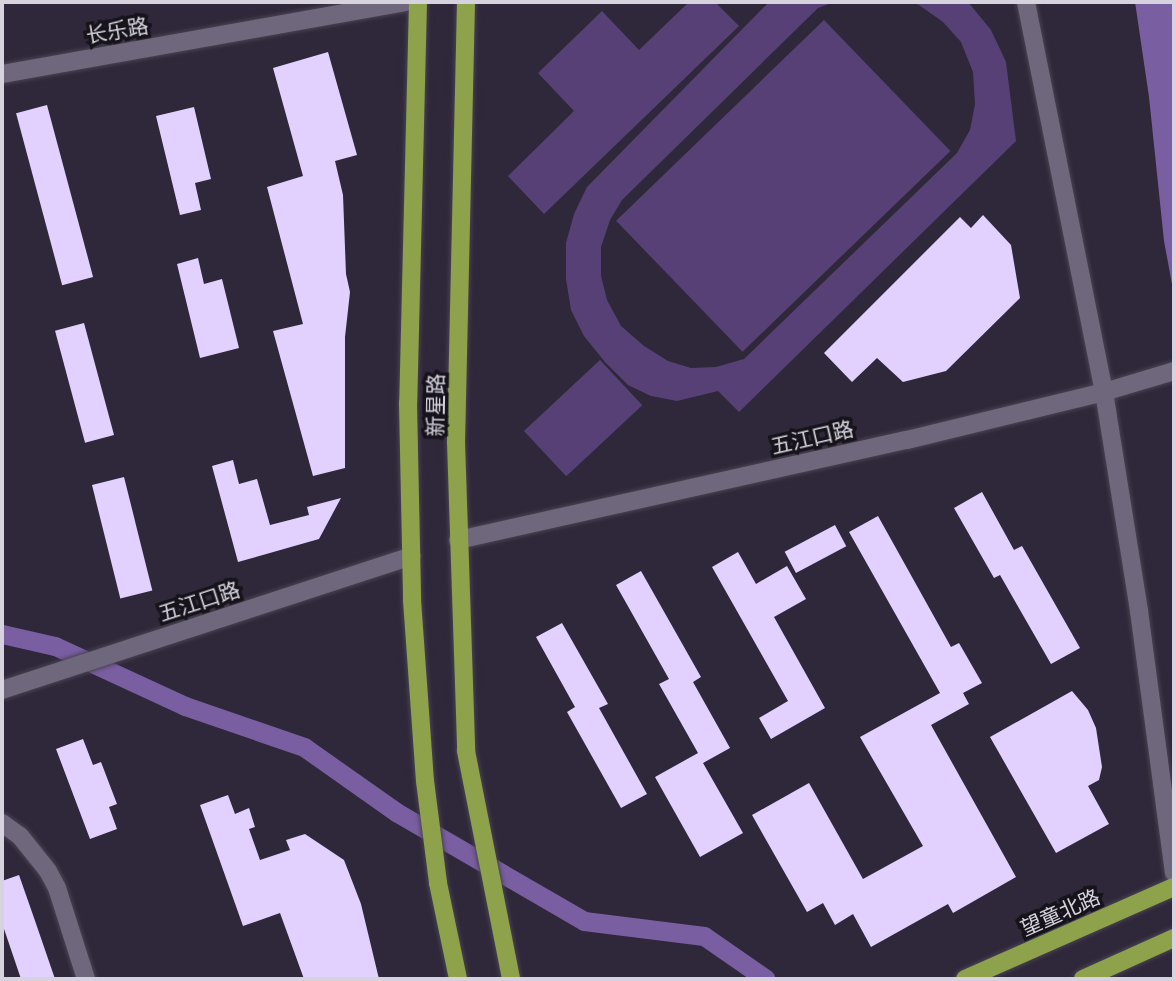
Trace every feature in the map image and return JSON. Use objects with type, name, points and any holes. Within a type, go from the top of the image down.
[{"type":"main road","points":[[418,2],[408,403],[412,556],[425,781],[438,883],[458,979]]},
{"type":"main road","name":"新星路","points":[[466,2],[456,442],[466,751],[511,979]]},
{"type":"main road","name":"望童北路","points":[[965,979],[1174,887]]},
{"type":"main road","points":[[1083,979],[1174,938]]},
{"type":"street","name":"长乐路","points":[[2,74],[405,2]]},
{"type":"street","points":[[1026,2],[1104,393],[1139,611],[1174,873]]},
{"type":"street","name":"五江口路","points":[[458,540],[1104,393],[1167,373]]},
{"type":"street","name":"五江口路","points":[[2,690],[412,556]]},
{"type":"street","points":[[2,823],[20,836],[48,871],[57,888],[86,979]]},
{"type":"shaded area","points":[[689,2],[715,2],[739,26],[544,214],[508,176],[574,111],[538,73],[602,11],[639,50]]},
{"type":"shaded area","points":[[769,2],[834,2],[818,8],[622,200],[610,220],[601,247],[601,276],[607,300],[621,326],[644,346],[668,361],[691,368],[716,367],[744,359],[957,153],[970,130],[975,104],[973,72],[961,42],[943,22],[910,2],[968,2],[991,30],[1006,62],[1016,141],[739,412],[718,391],[677,401],[651,396],[628,385],[605,362],[584,336],[571,310],[566,279],[566,243],[574,214],[587,187]]},
{"type":"shaded area","points":[[1135,2],[1174,2],[1174,295],[1164,241],[1149,97]]},
{"type":"shaded area","points":[[824,20],[950,151],[743,352],[616,221]]},
{"type":"shaded area","points":[[600,360],[642,405],[566,476],[524,431]]},
{"type":"building","points":[[328,52],[357,155],[335,161],[343,195],[346,274],[350,292],[345,337],[345,468],[313,476],[273,331],[303,324],[267,187],[303,176],[273,68]]},
{"type":"building","points":[[47,105],[93,277],[62,285],[16,113]]},
{"type":"building","points":[[194,107],[211,179],[195,183],[201,210],[180,215],[156,116]]},
{"type":"building","points":[[983,215],[1011,245],[1020,298],[946,371],[903,382],[877,358],[852,382],[824,353],[960,217],[971,228]]},
{"type":"building","points":[[198,258],[204,284],[222,279],[239,348],[200,358],[177,264]]},
{"type":"building","points":[[84,323],[114,435],[85,443],[55,331]]},
{"type":"building","points":[[233,460],[239,484],[257,479],[270,525],[309,515],[307,507],[341,498],[319,539],[238,562],[212,466]]},
{"type":"building","points":[[124,477],[152,591],[120,599],[92,485]]},
{"type":"building","points":[[982,492],[1014,550],[1022,546],[1080,648],[1051,664],[1000,575],[994,578],[954,508]]},
{"type":"building","points":[[878,516],[951,647],[959,643],[982,683],[963,693],[969,704],[931,725],[1016,877],[953,913],[948,904],[871,947],[853,914],[835,925],[823,903],[807,912],[752,815],[809,783],[863,879],[923,846],[860,737],[940,693],[849,532]]},
{"type":"building","points":[[835,525],[846,546],[796,573],[785,552]]},
{"type":"building","points":[[738,552],[756,584],[787,566],[806,599],[774,617],[825,708],[771,739],[759,718],[788,701],[712,567]]},
{"type":"building","points":[[641,571],[701,677],[693,682],[730,748],[703,763],[743,833],[700,857],[655,777],[698,753],[659,684],[669,679],[616,585]]},
{"type":"building","points":[[562,623],[608,704],[599,708],[647,794],[621,808],[567,712],[575,707],[536,637]]},
{"type":"building","points":[[1072,691],[1088,710],[1096,728],[1102,767],[1099,780],[1088,786],[1109,824],[1056,853],[990,737]]},
{"type":"building","points":[[83,739],[93,765],[101,762],[117,804],[109,807],[117,829],[90,839],[56,749]]},
{"type":"building","points":[[228,795],[235,814],[249,808],[255,827],[249,829],[260,860],[290,850],[286,840],[305,834],[344,860],[361,904],[379,979],[304,979],[280,913],[243,926],[200,805]]},
{"type":"building","points":[[19,875],[55,979],[21,979],[2,923],[2,881]]},
{"type":"waterway","points":[[2,634],[55,646],[185,706],[304,747],[396,812],[584,921],[704,936],[766,979]]}]
